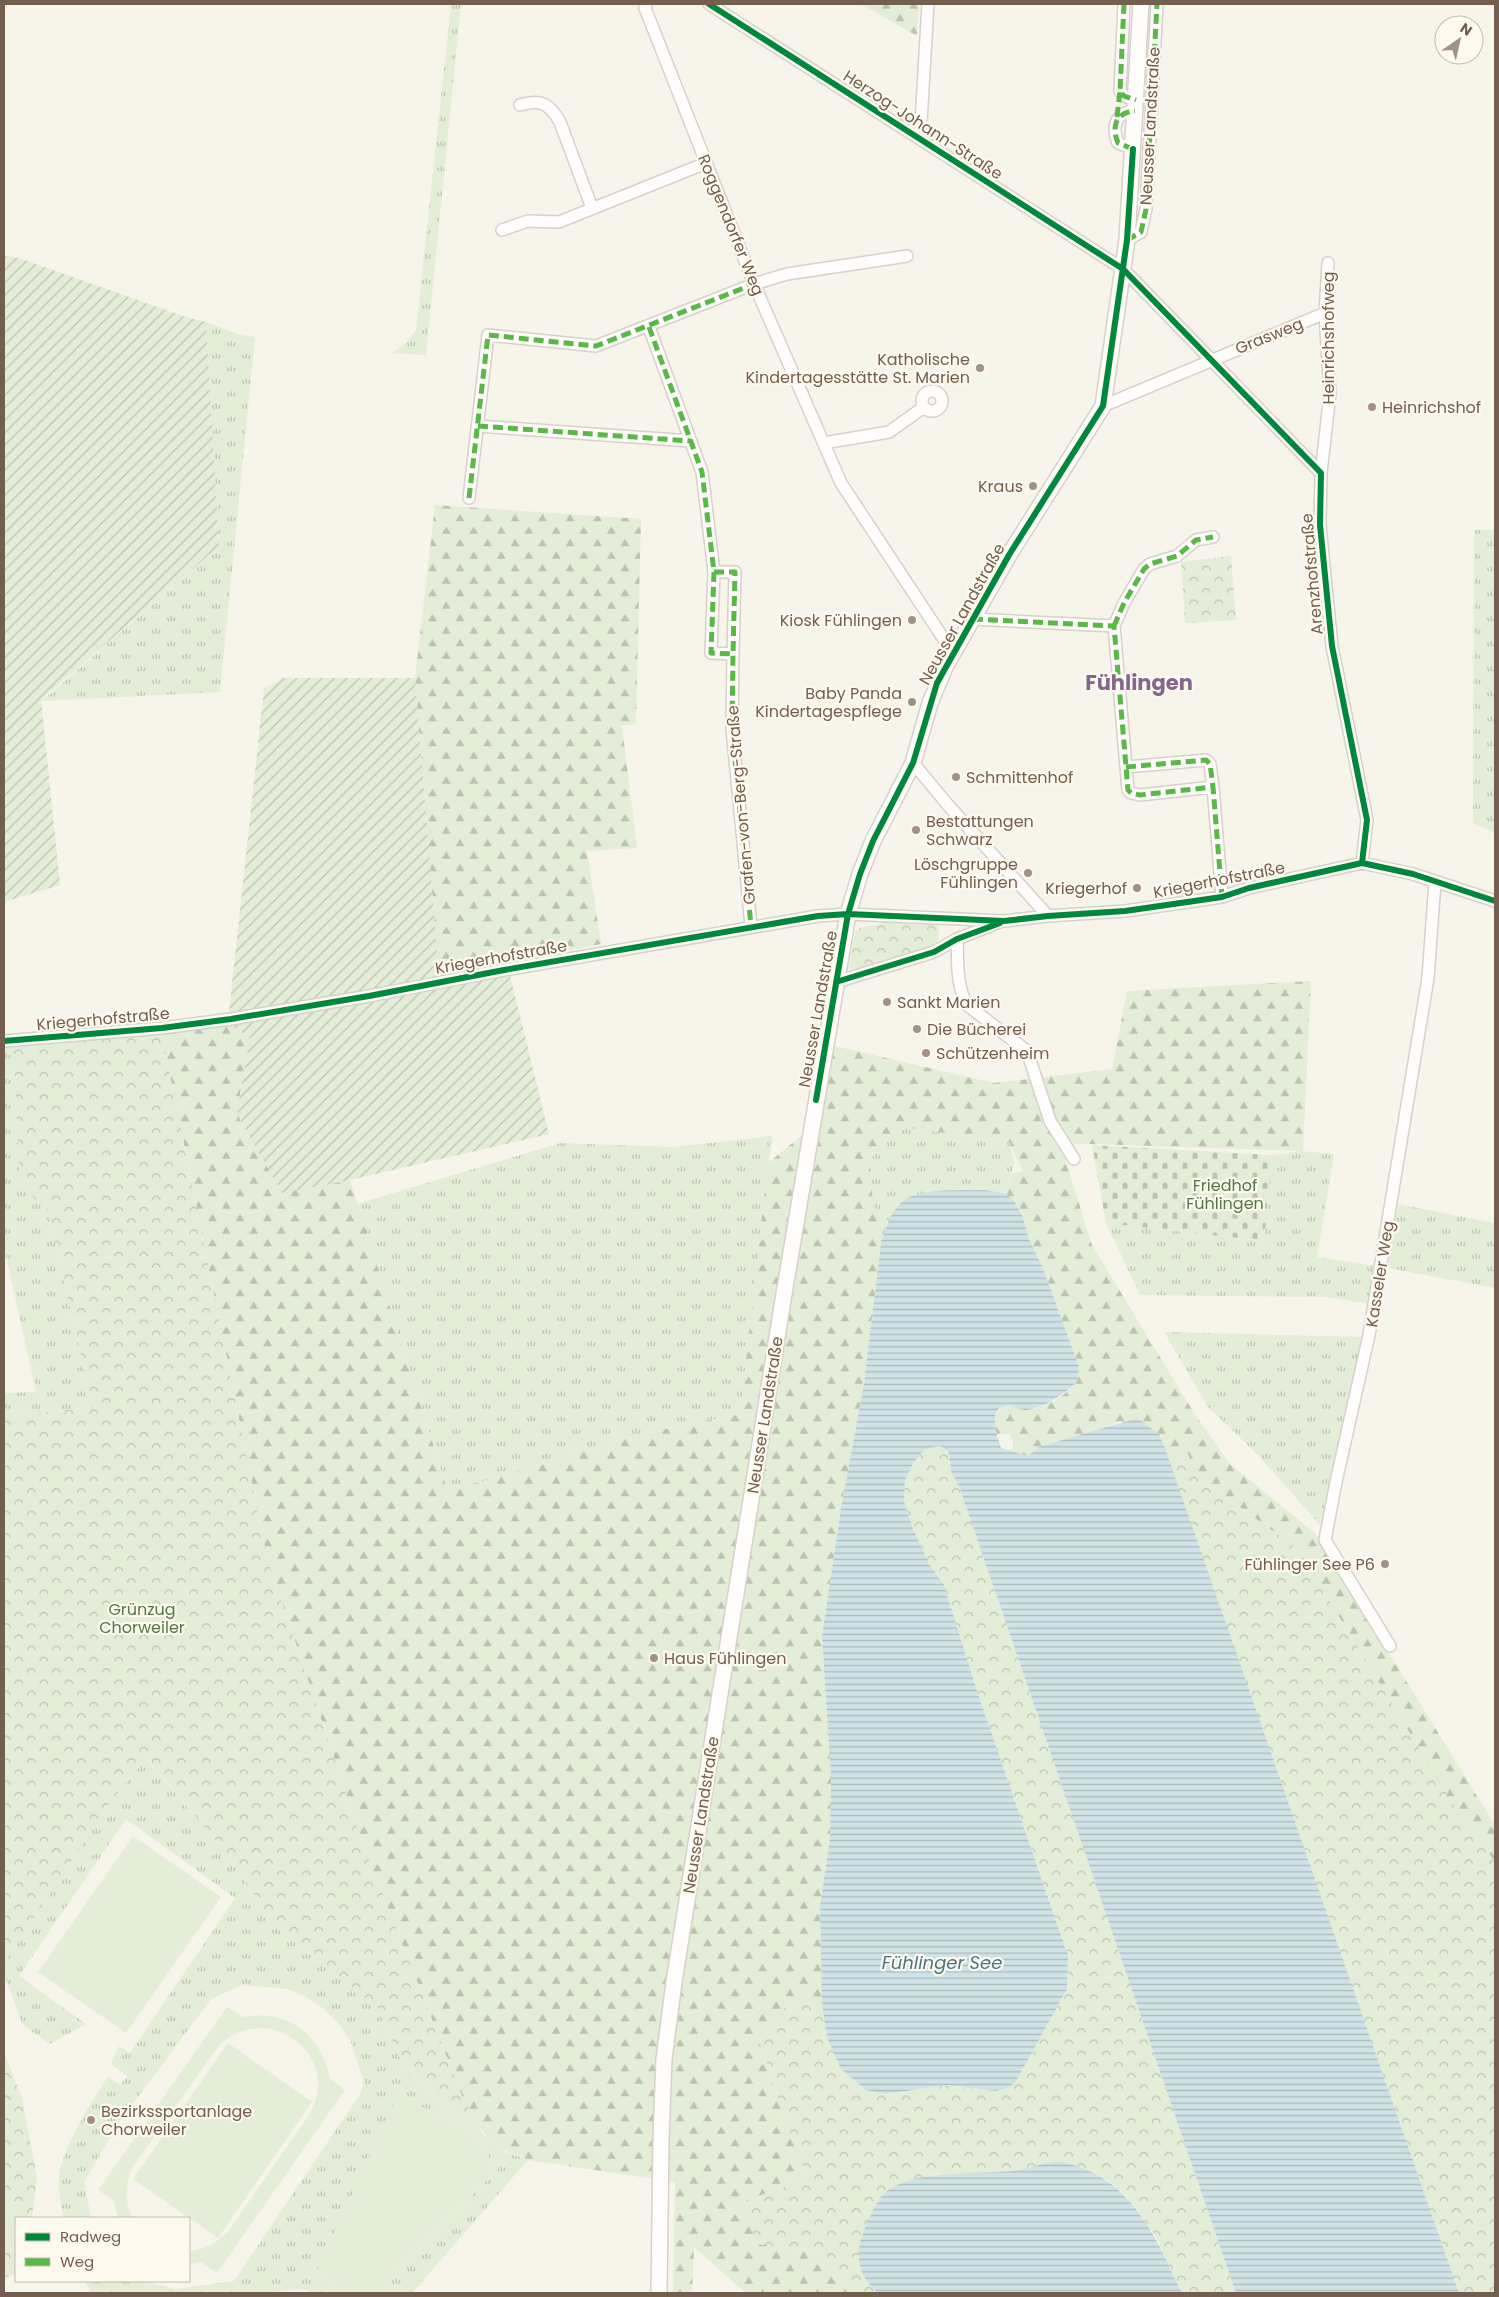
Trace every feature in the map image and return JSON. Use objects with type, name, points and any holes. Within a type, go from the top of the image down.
[{"type":"main road","name":"Neusser Landstraße","points":[[659,2293],[664,2069],[674,1982],[785,1287],[848,914],[860,874],[873,841],[913,763],[937,683],[1015,547],[1103,406],[1126,240],[1141,4]]},
{"type":"street","name":"Roggendorfer Weg","points":[[646,4],[645,8],[754,284],[841,483],[953,653]]},
{"type":"street","name":"Herzog-Johann-Straße","points":[[709,4],[1123,269]]},
{"type":"street","points":[[920,139],[928,4]]},
{"type":"street","name":"Neusser Landstraße","points":[[1124,4],[1116,137],[1118,143],[1133,149]]},
{"type":"street","name":"Neusser Landstraße","points":[[1126,240],[1140,232],[1146,209],[1157,4]]},
{"type":"street","name":"Neusser Landstraße","points":[[1118,117],[1135,105],[1120,91]]},
{"type":"street","points":[[520,105],[532,101],[542,103],[553,109],[560,122],[592,208]]},
{"type":"street","points":[[502,230],[528,221],[559,222],[706,163]]},
{"type":"street","points":[[469,498],[488,335],[596,346],[649,327],[754,284],[786,274],[907,256]]},
{"type":"street","name":"Heinrichshofweg","points":[[1321,473],[1330,394],[1325,313],[1328,263]]},
{"type":"street","points":[[1123,269],[1209,360],[1321,473]]},
{"type":"street","name":"Grasweg","points":[[1103,406],[1325,313]]},
{"type":"street","points":[[649,327],[691,440],[705,489],[714,572],[712,652],[733,654]]},
{"type":"street","points":[[824,444],[876,436],[889,432],[924,407]]},
{"type":"street","points":[[478,426],[691,440]]},
{"type":"street","name":"Arenzhofstraße","points":[[1321,473],[1320,525],[1332,646],[1367,820],[1362,864]]},
{"type":"street","points":[[1213,537],[1196,540],[1177,556],[1150,564],[1144,569],[1124,603],[1114,626],[1128,790],[1140,795],[1213,787]]},
{"type":"street","name":"Grafen-von-Berg-Straße","points":[[714,572],[735,572],[732,728],[751,926]]},
{"type":"street","points":[[973,619],[1114,626]]},
{"type":"street","points":[[1126,767],[1206,760],[1210,764],[1222,896]]},
{"type":"street","points":[[913,763],[948,805],[1048,916]]},
{"type":"street","name":"Kriegerhofstraße","points":[[4,1041],[162,1028],[231,1019],[751,926],[818,916],[848,914],[1004,921],[1048,916],[1125,912],[1222,896],[1362,864],[1413,874],[1495,901]]},
{"type":"street","name":"Kasseler Weg","points":[[1390,1646],[1325,1540],[1334,1490],[1370,1335],[1428,978],[1435,882]]},
{"type":"street","name":"Kriegerhofstraße","points":[[836,982],[934,952],[957,939],[1004,921]]},
{"type":"street","points":[[957,939],[958,986],[961,995],[967,1006],[1027,1051],[1050,1121],[1074,1159]]},
{"type":"green space","points":[[451,4],[461,4],[426,355],[392,353],[407,342],[416,330]]},
{"type":"green space","points":[[861,4],[919,4],[917,36]]},
{"type":"green space","points":[[4,256],[19,258],[186,317],[206,322],[219,546],[41,700],[60,885],[4,902]]},
{"type":"green space","points":[[206,322],[241,335],[255,337],[220,692],[42,701],[219,546]]},
{"type":"green space","points":[[435,505],[641,519],[636,724],[622,726],[637,848],[587,851],[601,944],[439,977],[415,678]]},
{"type":"green space","points":[[1474,530],[1495,530],[1495,833],[1473,823]]},
{"type":"green space","points":[[1231,556],[1236,620],[1185,623],[1181,562]]},
{"type":"green space","points":[[283,678],[415,678],[439,977],[246,1012],[229,1012],[264,689]]},
{"type":"green space","points":[[880,921],[939,926],[938,940],[928,949],[854,971],[849,967],[855,932],[860,928],[880,924]]},
{"type":"green space","points":[[509,971],[549,1134],[350,1180],[282,1193],[241,1122],[237,1111],[250,1038],[226,1022]]},
{"type":"green space","points":[[1311,981],[1303,1151],[1060,1143],[1092,1245],[1194,1413],[1230,1464],[1315,1533],[1495,1825],[1495,1906],[1298,1549],[1196,1476],[1188,1454],[1169,1461],[1158,1434],[1120,1421],[1095,1431],[1039,1447],[1028,1456],[1010,1451],[1014,1445],[1010,1434],[997,1434],[995,1425],[996,1416],[1001,1408],[1011,1406],[1024,1410],[1032,1409],[1039,1408],[1053,1401],[1076,1382],[1079,1367],[1044,1271],[1029,1239],[1023,1218],[1014,1201],[1005,1193],[1012,1173],[1023,1171],[1009,1142],[896,1126],[870,1160],[873,1206],[887,1223],[881,1242],[864,1384],[841,1508],[822,1636],[831,1778],[830,1839],[820,1906],[822,2006],[792,2000],[758,2038],[791,2136],[806,2173],[780,2189],[740,2203],[758,2244],[823,2252],[851,2293],[746,2293],[694,2247],[692,2293],[673,2293],[675,2182],[528,2160],[505,2150],[489,2138],[464,2101],[364,1847],[267,1558],[161,1030],[226,1022],[250,1038],[237,1111],[241,1122],[282,1192],[350,1180],[447,1489],[480,1482],[638,1435],[740,1414],[768,1163],[817,1123],[826,1044],[994,1083],[1112,1069],[1127,991]]},
{"type":"green space","name":"Grünzug Chorweiler","points":[[161,1030],[267,1558],[364,1847],[464,2101],[483,2133],[407,2073],[377,2007],[278,1929],[221,1847],[147,1758],[109,1803],[4,1964],[4,1417],[93,1407],[45,1200],[37,1204],[19,1170],[15,1074],[10,1043]]},
{"type":"green space","points":[[4,1043],[10,1043],[37,1204],[45,1200],[93,1407],[4,1417],[4,1393],[36,1392],[4,1247]]},
{"type":"green space","points":[[896,1126],[1010,1142],[1014,1164],[1005,1193],[984,1190],[905,1199],[887,1223],[873,1206],[869,1181],[870,1160]]},
{"type":"green space","points":[[772,1136],[740,1414],[638,1435],[480,1482],[447,1489],[357,1204],[560,1143],[674,1147]]},
{"type":"green space","name":"Friedhof Fühlingen","points":[[1092,1145],[1272,1155],[1264,1241],[1106,1223]]},
{"type":"green space","points":[[1301,1151],[1334,1154],[1317,1257],[1376,1266],[1369,1304],[1327,1297],[1140,1295],[1106,1223],[1263,1241],[1272,1155]]},
{"type":"green space","points":[[1398,1204],[1495,1223],[1495,1288],[1388,1268]]},
{"type":"green space","points":[[1164,1332],[1364,1337],[1320,1525],[1258,1455],[1208,1407]]},
{"type":"green space","points":[[935,1446],[944,1449],[948,1454],[952,1472],[960,1489],[1236,2293],[1182,2293],[1156,2237],[1127,2197],[1109,2181],[1057,2161],[1014,2171],[931,2175],[876,2292],[878,2293],[851,2293],[823,2252],[758,2244],[739,2202],[780,2189],[806,2173],[791,2136],[758,2037],[792,2000],[822,2006],[827,2037],[885,2094],[947,2085],[996,2091],[1015,2083],[1067,1989],[1068,1956],[976,1688],[944,1585],[929,1564],[913,1529],[904,1501],[905,1480],[913,1464],[923,1451]]},
{"type":"green space","points":[[1188,1454],[1196,1476],[1298,1549],[1450,1799],[1495,1862],[1495,2293],[1459,2293],[1169,1461]]},
{"type":"green space","points":[[146,1758],[221,1847],[278,1929],[377,2007],[407,2073],[507,2153],[528,2160],[412,2293],[377,2293],[498,2169],[468,2132],[443,2112],[434,2114],[316,2273],[346,2293],[310,2293],[306,2290],[296,2289],[264,2293],[91,2293],[86,2282],[146,2282],[176,2289],[234,2281],[360,2094],[364,2083],[351,2042],[339,2024],[324,2009],[305,1996],[287,1989],[243,1985],[211,1999],[120,2121],[84,2182],[91,2217],[63,2217],[59,2186],[61,2165],[79,2125],[108,2077],[120,2085],[127,2076],[111,2064],[119,2046],[130,2053],[235,1898],[126,1819],[19,1976],[86,2024],[50,2044],[23,2025],[4,1975],[4,1964],[109,1803]]},
{"type":"green space","points":[[133,1836],[221,1897],[126,2033],[38,1972]]},
{"type":"green space","points":[[227,2007],[243,2017],[275,2017],[288,2021],[300,2028],[311,2037],[319,2049],[326,2063],[330,2079],[345,2090],[217,2273],[201,2262],[190,2264],[190,2252],[210,2246],[227,2233],[309,2115],[317,2093],[317,2073],[310,2055],[297,2041],[280,2032],[260,2028],[240,2032],[220,2044],[132,2168],[127,2193],[132,2217],[118,2217],[114,2201],[98,2190]]},
{"type":"green space","points":[[228,2043],[312,2102],[218,2238],[133,2179]]},
{"type":"green space","points":[[4,2053],[22,2097],[37,2178],[32,2217],[15,2217],[15,2220],[4,2188]]},
{"type":"green space","points":[[399,2092],[434,2114],[443,2112],[468,2132],[498,2169],[377,2293],[346,2293],[316,2273]]},
{"type":"green space","points":[[4,2188],[15,2220],[15,2244],[4,2248]]},
{"type":"green space","points":[[15,2244],[15,2274],[4,2278],[4,2248]]},
{"type":"water","name":"Fühlinger See","points":[[955,1190],[984,1190],[1005,1193],[1014,1201],[1023,1218],[1029,1239],[1044,1271],[1079,1367],[1077,1382],[1060,1396],[1047,1403],[1027,1410],[1012,1406],[1004,1406],[998,1409],[995,1421],[1001,1448],[1028,1456],[1039,1447],[1137,1418],[1159,1434],[1459,2293],[1236,2293],[960,1489],[951,1471],[948,1452],[942,1447],[935,1446],[923,1451],[913,1464],[905,1480],[904,1501],[913,1529],[929,1564],[944,1585],[976,1688],[1068,1956],[1067,1989],[1015,2083],[1007,2088],[996,2091],[947,2085],[885,2094],[866,2090],[841,2069],[827,2037],[822,2005],[820,1906],[830,1839],[831,1778],[822,1636],[841,1508],[864,1384],[881,1242],[887,1225],[897,1207],[913,1195]]},
{"type":"water","points":[[1057,2161],[1082,2168],[1103,2179],[1121,2193],[1136,2209],[1149,2228],[1182,2293],[878,2293],[867,2281],[859,2262],[861,2239],[878,2201],[886,2192],[897,2185],[928,2176],[1012,2171]]},
{"type":"marked path","points":[[1124,4],[1120,91],[1124,96],[1136,100]]},
{"type":"marked path","points":[[1127,240],[1141,232],[1146,209],[1157,4]]},
{"type":"marked path","points":[[1117,117],[1120,91]]},
{"type":"marked path","points":[[1133,149],[1118,143],[1115,126],[1119,117],[1135,111]]},
{"type":"marked path","points":[[469,498],[488,335],[596,346],[754,284]]},
{"type":"marked path","points":[[649,327],[702,472],[714,572],[711,653],[733,654],[732,728],[751,926]]},
{"type":"marked path","points":[[478,426],[691,441]]},
{"type":"marked path","points":[[1114,626],[1124,603],[1144,569],[1150,564],[1177,556],[1196,540],[1213,537]]},
{"type":"marked path","points":[[714,572],[735,572],[733,654]]},
{"type":"marked path","points":[[973,619],[1114,626],[1128,790],[1131,793],[1140,795],[1213,787],[1222,897]]},
{"type":"marked path","points":[[1126,767],[1206,760],[1210,764],[1213,787]]},
{"type":"cycle path","points":[[709,4],[1123,269],[1321,473],[1320,525],[1332,646],[1367,820],[1362,863]]},
{"type":"cycle path","points":[[816,1100],[848,914],[860,874],[873,841],[913,763],[937,683],[1009,555],[1103,406],[1127,240],[1133,149]]},
{"type":"cycle path","points":[[4,1041],[162,1028],[231,1019],[818,916],[848,914],[1004,921],[1125,911],[1222,897],[1249,888],[1362,863],[1413,874],[1495,901]]},
{"type":"cycle path","points":[[836,982],[934,952],[957,939],[1000,923]]},
{"type":"place","name":"Katholische Kindertagesstätte St. Marien","points":[[980,368]]},
{"type":"place","name":"Heinrichshof","points":[[1372,407]]},
{"type":"place","name":"Kraus","points":[[1033,486]]},
{"type":"place","name":"Kiosk Fühlingen","points":[[912,620]]},
{"type":"place","name":"Baby Panda Kindertagespflege","points":[[912,702]]},
{"type":"place","name":"Schmittenhof","points":[[956,777]]},
{"type":"place","name":"Bestattungen Schwarz","points":[[916,830]]},
{"type":"place","name":"Löschgruppe Fühlingen","points":[[1028,873]]},
{"type":"place","name":"Kriegerhof","points":[[1137,888]]},
{"type":"place","name":"Sankt Marien","points":[[887,1002]]},
{"type":"place","name":"Die Bücherei","points":[[917,1029]]},
{"type":"place","name":"Schützenheim","points":[[926,1053]]},
{"type":"place","name":"Fühlinger See P6","points":[[1385,1564]]},
{"type":"place","name":"Haus Fühlingen","points":[[654,1658]]},
{"type":"place","name":"Bezirkssportanlage Chorweiler","points":[[91,2120]]},
{"type":"district","name":"Fühlingen","points":[[1139,682]]}]
